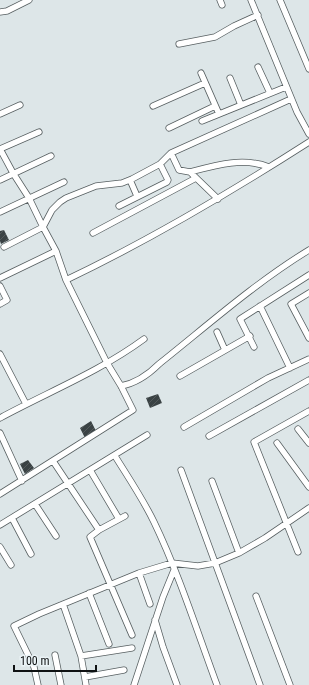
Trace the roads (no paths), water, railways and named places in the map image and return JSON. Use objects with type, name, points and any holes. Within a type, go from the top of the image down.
[{"type":"street","points":[[0,12],[6,11],[29,0]]},
{"type":"street","points":[[251,0],[286,87],[309,134]]},
{"type":"street","points":[[280,0],[309,69]]},
{"type":"street","points":[[178,44],[215,37],[258,15]]},
{"type":"street","points":[[258,67],[270,93]]},
{"type":"street","points":[[201,73],[219,114]]},
{"type":"street","points":[[230,78],[241,105]]},
{"type":"street","points":[[153,106],[205,83]]},
{"type":"street","points":[[202,121],[286,87]]},
{"type":"street","points":[[4,247],[43,227],[52,210],[66,198],[96,186],[122,183],[130,180],[160,164],[171,153],[291,98]]},
{"type":"street","points":[[0,114],[20,105]]},
{"type":"street","points":[[169,128],[215,106]]},
{"type":"street","points":[[0,494],[133,410],[107,363],[66,280],[56,251],[29,198],[13,174],[0,149],[38,132]]},
{"type":"street","points":[[66,280],[100,264],[218,199],[309,142]]},
{"type":"street","points":[[171,153],[179,170],[190,172],[228,162],[258,163],[269,167]]},
{"type":"street","points":[[0,180],[51,156]]},
{"type":"street","points":[[119,206],[167,182],[168,180],[160,164]]},
{"type":"street","points":[[190,172],[218,199]]},
{"type":"street","points":[[93,234],[196,178]]},
{"type":"street","points":[[130,180],[137,196]]},
{"type":"street","points":[[0,212],[64,182]]},
{"type":"street","points":[[121,386],[132,384],[148,375],[159,364],[251,289],[284,265],[309,250]]},
{"type":"street","points":[[0,278],[56,251]]},
{"type":"street","points":[[254,347],[250,336],[240,319],[309,275]]},
{"type":"street","points":[[0,286],[7,300],[0,304]]},
{"type":"street","points":[[309,293],[291,304],[309,338]]},
{"type":"street","points":[[260,306],[290,368]]},
{"type":"street","points":[[217,332],[225,350]]},
{"type":"street","points":[[180,376],[250,336]]},
{"type":"street","points":[[0,418],[73,382],[144,340]]},
{"type":"street","points":[[0,354],[26,404]]},
{"type":"street","points":[[184,427],[268,378],[309,359]]},
{"type":"street","points":[[209,436],[308,382]]},
{"type":"street","points":[[298,552],[254,442],[309,411]]},
{"type":"street","points":[[298,429],[309,443]]},
{"type":"street","points":[[0,433],[22,481]]},
{"type":"street","points":[[0,525],[115,456],[147,435]]},
{"type":"street","points":[[277,442],[309,487]]},
{"type":"street","points":[[115,456],[143,501],[172,563],[217,685]]},
{"type":"street","points":[[53,461],[99,530]]},
{"type":"street","points":[[90,470],[122,517],[90,537],[132,635]]},
{"type":"street","points":[[181,470],[260,685]]},
{"type":"street","points":[[212,481],[239,553]]},
{"type":"street","points":[[35,504],[56,536]]},
{"type":"street","points":[[38,685],[34,667],[14,626],[139,573],[172,563],[198,566],[215,563],[239,553],[309,509]]},
{"type":"street","points":[[12,518],[31,554]]},
{"type":"street","points":[[0,546],[11,566]]},
{"type":"street","points":[[134,685],[155,619],[174,570]]},
{"type":"street","points":[[139,573],[150,604]]},
{"type":"street","points":[[89,593],[109,644]]},
{"type":"street","points":[[256,596],[290,685]]},
{"type":"street","points":[[64,604],[81,656],[86,685]]},
{"type":"street","points":[[155,619],[163,647],[177,685]]},
{"type":"street","points":[[81,656],[132,648]]},
{"type":"street","points":[[55,655],[61,685]]},
{"type":"street","points":[[85,677],[124,670]]}]
